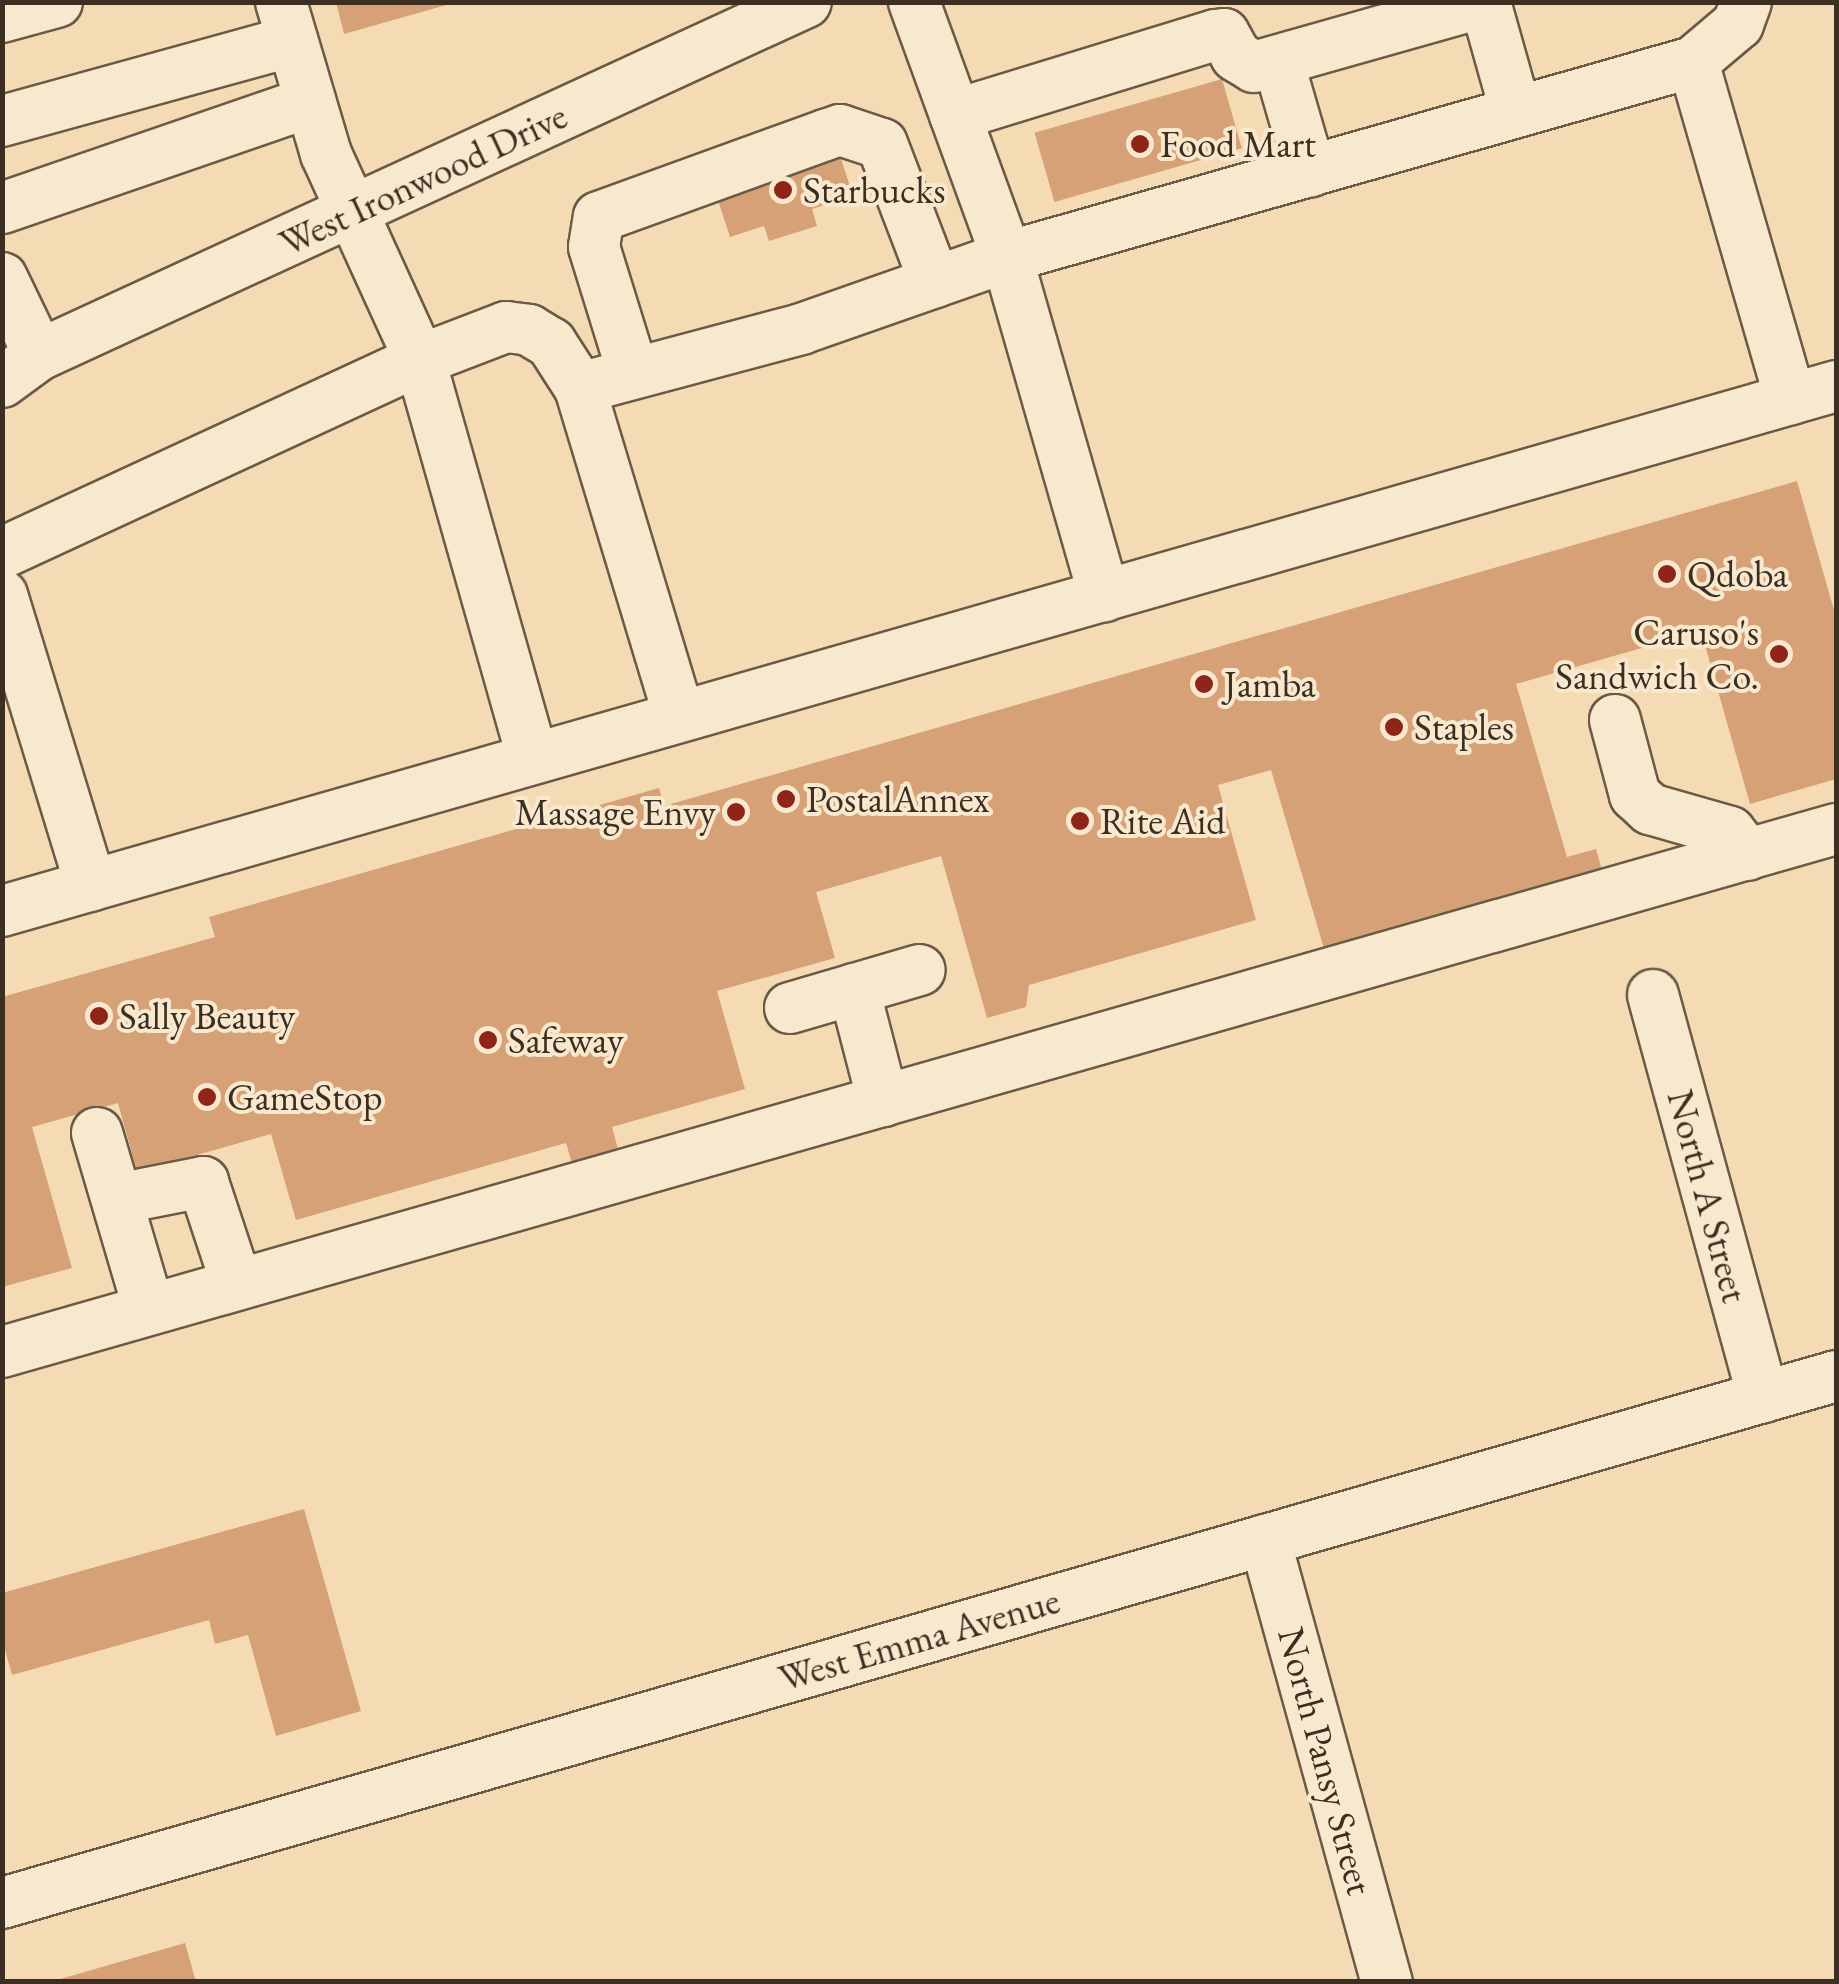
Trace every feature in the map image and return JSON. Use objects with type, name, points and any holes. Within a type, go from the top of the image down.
[{"type":"street","points":[[2,17],[57,2]]},
{"type":"street","name":"West Ironwood Drive","points":[[15,366],[806,2]]},
{"type":"street","points":[[914,2],[1007,257],[1104,596]]},
{"type":"street","points":[[955,115],[1215,35],[1230,39],[1244,65],[1278,60],[1484,2],[1516,112]]},
{"type":"street","points":[[580,388],[801,329],[1007,257],[1693,62],[1738,24],[1746,2]]},
{"type":"street","points":[[2,121],[287,22],[326,154],[357,210],[420,360],[532,757]]},
{"type":"street","points":[[1278,60],[1310,171]]},
{"type":"street","points":[[2,910],[1824,392],[1693,62]]},
{"type":"street","points":[[2,208],[310,102]]},
{"type":"street","points":[[634,373],[592,228],[620,205],[825,135],[861,134],[882,144],[893,161],[935,282]]},
{"type":"street","points":[[2,278],[15,366]]},
{"type":"street","points":[[2,553],[420,360],[506,327],[529,330],[551,342],[580,388],[679,716]]},
{"type":"street","points":[[2,595],[91,886]]},
{"type":"street","points":[[1615,720],[1635,795],[1650,809],[1730,832],[1748,855]]},
{"type":"street","points":[[2,1352],[1836,829]]},
{"type":"street","points":[[790,1008],[920,970]]},
{"type":"street","points":[[854,990],[883,1101]]},
{"type":"street","name":"North A Street","points":[[1653,996],[1763,1397]]},
{"type":"street","points":[[97,1133],[149,1310]]},
{"type":"street","points":[[117,1199],[203,1182],[238,1285]]},
{"type":"street","name":"West Emma Avenue","points":[[2,1903],[1836,1376]]},
{"type":"street","name":"North Pansy Street","points":[[1265,1540],[1387,1982]]},
{"type":"building","points":[[336,2],[450,2],[450,4],[344,34]]},
{"type":"building","points":[[1222,79],[1242,148],[1054,202],[1035,133]]},
{"type":"building","name":"Starbucks","points":[[837,146],[853,196],[812,209],[817,226],[769,241],[764,226],[730,237],[713,185]]},
{"type":"building","points":[[1797,481],[1836,617],[1836,779],[1750,804],[1701,631],[1516,684],[1567,857],[1596,849],[1605,881],[1328,962],[1271,770],[1218,785],[1256,920],[1029,985],[1026,1007],[987,1018],[941,856],[816,892],[835,958],[717,991],[745,1089],[612,1127],[624,1171],[578,1184],[566,1143],[296,1220],[271,1134],[137,1172],[118,1103],[32,1127],[72,1268],[2,1287],[2,997],[215,937],[209,917],[659,788],[664,806]]},
{"type":"building","points":[[304,1509],[361,1711],[276,1736],[248,1635],[215,1644],[209,1620],[12,1675],[2,1639],[2,1593]]},
{"type":"building","points":[[185,1943],[196,1982],[57,1982],[57,1980]]},
{"type":"place","name":"Food Mart","points":[[1140,144]]},
{"type":"place","name":"Starbucks","points":[[783,190]]},
{"type":"place","name":"Qdoba","points":[[1667,574]]},
{"type":"place","name":"Caruso's Sandwich Co.","points":[[1779,654]]},
{"type":"place","name":"Jamba","points":[[1204,684]]},
{"type":"place","name":"Staples","points":[[1394,727]]},
{"type":"place","name":"PostalAnnex","points":[[786,799]]},
{"type":"place","name":"Massage Envy","points":[[736,812]]},
{"type":"place","name":"Rite Aid","points":[[1080,821]]},
{"type":"place","name":"Sally Beauty","points":[[99,1016]]},
{"type":"place","name":"Safeway","points":[[488,1040]]},
{"type":"place","name":"GameStop","points":[[207,1097]]}]
